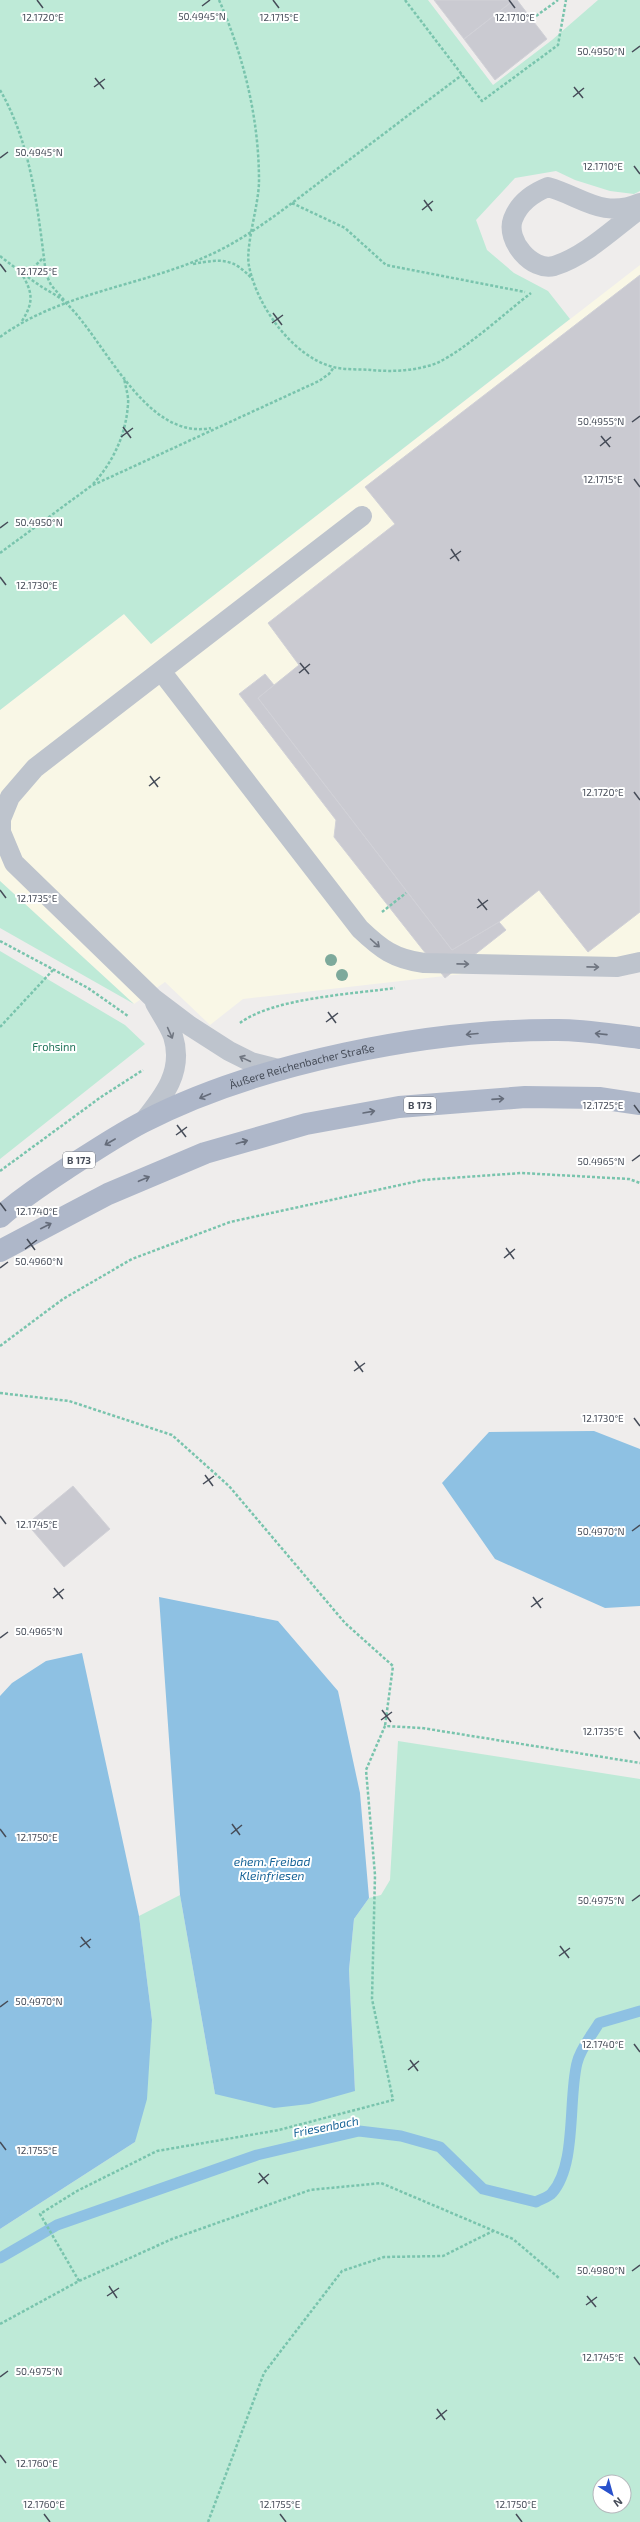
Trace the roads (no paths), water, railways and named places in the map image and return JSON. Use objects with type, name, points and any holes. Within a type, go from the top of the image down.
[{"type":"main road","name":"Äußere Reichenbacher Straße","points":[[0,1217],[17,1202],[90,1154],[143,1122],[214,1092],[282,1070],[372,1048],[471,1034],[559,1030],[640,1038]]},
{"type":"main road","name":"B 173","points":[[0,1251],[108,1194],[205,1153],[306,1124],[400,1106],[525,1097],[599,1098],[640,1104]]},
{"type":"lane","points":[[640,203],[627,209],[604,210],[548,187],[534,193],[523,204],[513,219],[513,235],[519,249],[536,264],[553,266],[576,256],[640,209]]},
{"type":"lane","points":[[282,1070],[251,1062],[229,1051],[190,1026],[153,998],[14,863],[1,832],[1,820],[10,797],[35,768],[362,516]]},
{"type":"lane","points":[[161,671],[360,929],[382,950],[406,960],[424,963],[617,967],[640,962]]},
{"type":"lane","points":[[143,1122],[165,1095],[174,1078],[177,1061],[173,1036],[153,998]]},
{"type":"water","points":[[594,1431],[640,1449],[640,1606],[605,1608],[495,1559],[442,1483],[489,1432]]},
{"type":"water","name":"ehem. Freibad Kleinfriesen","points":[[159,1597],[278,1621],[338,1691],[360,1793],[369,1898],[354,1919],[349,1970],[355,2091],[309,2104],[274,2108],[215,2094],[180,1895]]},
{"type":"water","points":[[82,1653],[139,1916],[152,2020],[147,2099],[135,2142],[0,2229],[0,1696],[12,1683],[46,1661]]},
{"type":"waterway","name":"Friesenbach","points":[[0,2258],[57,2225],[257,2155],[359,2131],[401,2136],[440,2147],[483,2189],[536,2202],[552,2193],[560,2181],[565,2166],[569,2149],[574,2078],[577,2063],[583,2047],[599,2023],[640,2011]]},
{"type":"park label","name":"Frohsinn","points":[[54,1047]]}]
